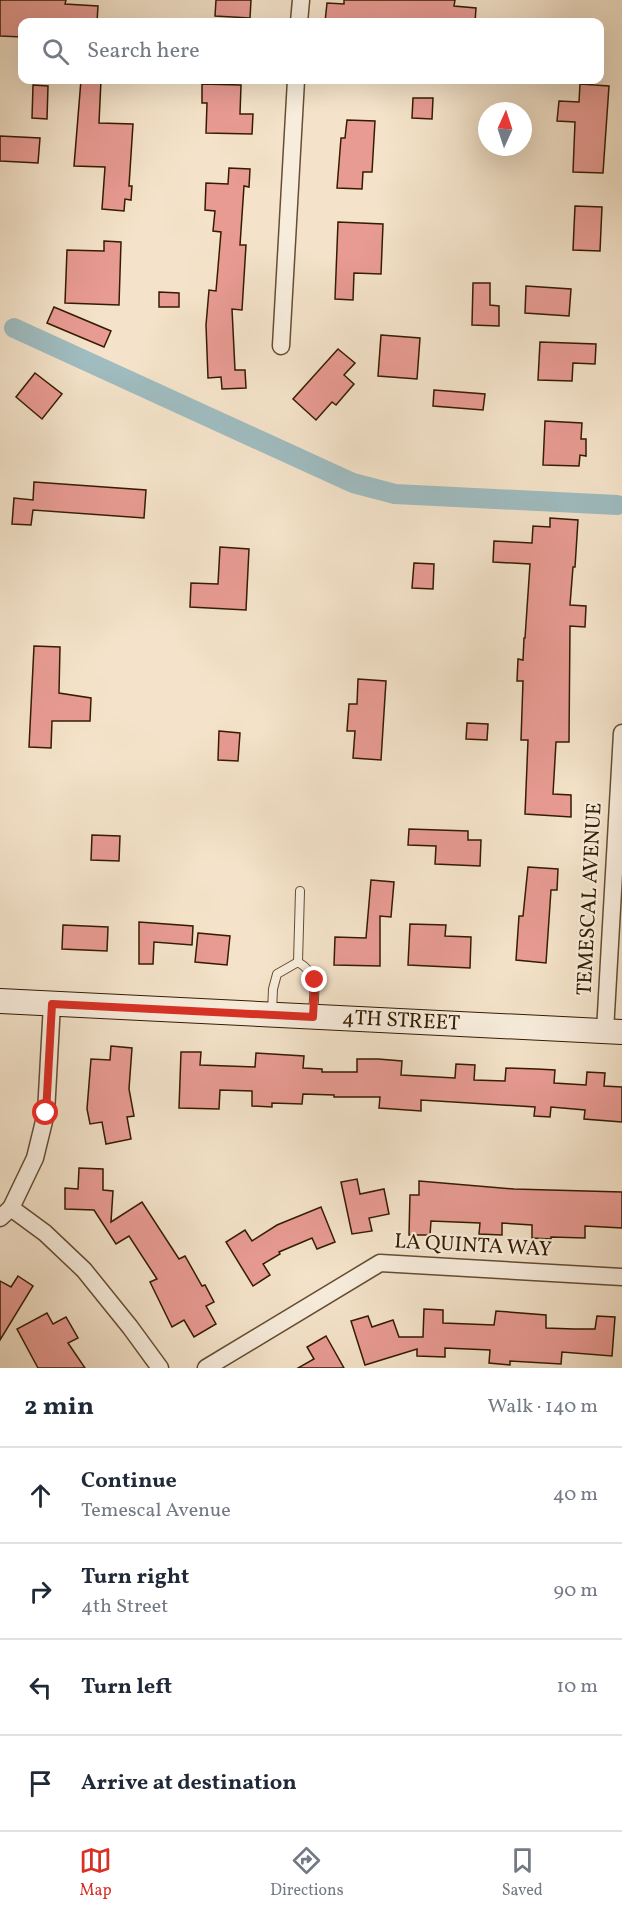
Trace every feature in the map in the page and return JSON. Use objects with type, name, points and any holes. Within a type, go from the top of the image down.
[{"type":"street","points":[[299,18],[301,0]]},
{"type":"street","points":[[281,346],[296,84]]},
{"type":"street","name":"TEMESCAL AVENUE","points":[[613,1031],[622,733]]},
{"type":"street","name":"4TH STREET","points":[[0,1001],[613,1031]]},
{"type":"street","points":[[52,1004],[46,1113],[35,1158],[5,1213],[45,1233],[84,1270],[160,1368]]},
{"type":"street","name":"LA QUINTA WAY","points":[[206,1368],[380,1263],[622,1277]]},
{"type":"lane","points":[[298,962],[300,891]]},
{"type":"lane","points":[[272,1015],[273,989],[277,974],[298,962]]},
{"type":"lane","points":[[298,962],[309,969],[315,980],[313,1017]]},
{"type":"building","points":[[0,0],[66,0],[65,4],[98,6],[97,18],[18,18],[18,37],[0,36]]},
{"type":"building","points":[[216,0],[251,0],[250,18],[215,16]]},
{"type":"building","points":[[344,0],[455,0],[454,6],[476,8],[475,18],[325,18],[327,3],[344,4]]},
{"type":"building","points":[[81,84],[101,84],[99,123],[133,124],[129,186],[132,186],[131,200],[125,199],[124,211],[102,209],[105,167],[74,166]]},
{"type":"building","points":[[202,84],[241,85],[240,114],[253,114],[252,134],[206,133],[207,103],[202,103]]},
{"type":"building","points":[[580,84],[609,86],[603,173],[573,172],[575,122],[557,121],[559,101],[579,102]]},
{"type":"building","points":[[33,85],[48,86],[47,119],[32,118]]},
{"type":"building","points":[[413,98],[433,98],[432,119],[412,118]]},
{"type":"building","points":[[347,120],[375,121],[372,172],[363,172],[362,189],[337,188],[341,138],[345,138]]},
{"type":"building","points":[[0,136],[40,138],[38,163],[0,161]]},
{"type":"building","points":[[229,168],[250,169],[249,187],[244,186],[240,245],[246,245],[242,310],[232,309],[235,370],[245,370],[246,388],[222,389],[221,377],[208,378],[206,325],[209,290],[216,291],[221,232],[213,231],[215,211],[205,210],[206,183],[228,184]]},
{"type":"building","points":[[575,206],[602,207],[600,251],[573,250]]},
{"type":"building","points":[[338,222],[383,224],[381,274],[354,273],[353,300],[335,299]]},
{"type":"building","points":[[104,241],[121,242],[119,305],[65,303],[67,250],[104,251]]},
{"type":"building","points":[[473,283],[490,283],[490,305],[499,306],[499,326],[472,325]]},
{"type":"building","points":[[526,286],[571,289],[569,316],[525,313]]},
{"type":"building","points":[[159,292],[179,293],[179,307],[159,307]]},
{"type":"building","points":[[54,307],[111,331],[104,347],[47,323]]},
{"type":"building","points":[[381,335],[420,338],[417,379],[378,376]]},
{"type":"building","points":[[540,342],[596,344],[595,364],[573,363],[572,381],[538,380]]},
{"type":"building","points":[[338,349],[355,363],[344,375],[354,384],[336,405],[332,402],[316,420],[293,399]]},
{"type":"building","points":[[35,373],[62,394],[42,419],[16,397]]},
{"type":"building","points":[[434,390],[485,394],[483,410],[433,406]]},
{"type":"building","points":[[545,421],[582,423],[581,439],[586,439],[586,456],[580,455],[579,466],[543,465]]},
{"type":"building","points":[[34,482],[146,490],[144,518],[33,510],[31,525],[12,524],[14,498],[33,500]]},
{"type":"building","points":[[550,518],[578,520],[570,605],[586,606],[585,627],[570,626],[569,742],[556,742],[553,794],[571,795],[571,817],[525,814],[528,740],[521,740],[523,681],[517,681],[518,659],[523,660],[530,564],[493,562],[494,541],[532,543],[533,526],[550,527]]},
{"type":"building","points":[[220,547],[249,549],[246,610],[190,607],[191,583],[218,584]]},
{"type":"building","points":[[414,563],[434,564],[433,589],[412,588]]},
{"type":"building","points":[[34,646],[60,647],[59,693],[91,698],[90,721],[52,721],[51,748],[29,747]]},
{"type":"building","points":[[358,679],[386,681],[381,760],[353,758],[355,731],[347,731],[349,704],[357,704]]},
{"type":"building","points":[[467,723],[488,724],[487,740],[466,739]]},
{"type":"building","points":[[219,731],[240,733],[238,761],[218,760]]},
{"type":"building","points":[[409,829],[468,831],[468,840],[481,840],[480,866],[435,864],[436,846],[408,845]]},
{"type":"building","points":[[92,835],[120,836],[119,861],[91,860]]},
{"type":"building","points":[[528,867],[558,869],[557,890],[551,890],[546,963],[516,960],[519,916],[523,916]]},
{"type":"building","points":[[371,880],[394,882],[391,917],[380,916],[380,966],[334,965],[335,937],[366,938]]},
{"type":"building","points":[[139,922],[193,926],[192,945],[154,942],[153,964],[139,964]]},
{"type":"building","points":[[410,924],[446,925],[445,936],[471,937],[470,968],[408,965]]},
{"type":"building","points":[[63,925],[108,927],[107,951],[62,949]]},
{"type":"building","points":[[198,933],[230,936],[227,965],[195,962]]},
{"type":"building","points":[[111,1046],[132,1048],[129,1089],[134,1116],[127,1117],[131,1139],[106,1144],[102,1122],[90,1124],[87,1109],[91,1059],[110,1060]]},
{"type":"building","points":[[181,1052],[201,1052],[200,1065],[255,1067],[256,1053],[304,1056],[303,1068],[322,1069],[322,1072],[357,1072],[357,1059],[402,1061],[401,1075],[455,1078],[456,1064],[475,1065],[474,1080],[505,1081],[506,1068],[537,1069],[555,1070],[554,1083],[586,1085],[587,1072],[605,1073],[604,1086],[622,1087],[622,1122],[584,1119],[585,1110],[551,1107],[550,1117],[534,1116],[535,1107],[421,1100],[421,1111],[379,1108],[380,1097],[334,1097],[334,1095],[303,1094],[302,1104],[272,1103],[272,1107],[252,1106],[252,1091],[220,1090],[219,1109],[179,1108]]},
{"type":"building","points":[[79,1168],[103,1169],[103,1190],[113,1191],[111,1222],[142,1202],[179,1259],[185,1256],[202,1286],[205,1285],[214,1302],[206,1306],[216,1324],[194,1337],[184,1320],[172,1327],[150,1282],[157,1279],[129,1236],[116,1244],[94,1210],[65,1209],[65,1188],[78,1189]]},
{"type":"building","points":[[357,1179],[360,1194],[384,1189],[389,1214],[369,1218],[372,1231],[352,1234],[341,1182]]},
{"type":"building","points":[[419,1181],[514,1189],[622,1192],[622,1228],[585,1226],[585,1238],[551,1237],[551,1239],[532,1238],[532,1225],[502,1223],[502,1235],[479,1234],[480,1223],[431,1221],[430,1235],[409,1235],[410,1195],[419,1195]]},
{"type":"building","points":[[321,1207],[335,1242],[317,1249],[312,1238],[279,1252],[280,1254],[263,1264],[270,1275],[253,1286],[226,1242],[245,1230],[252,1241],[277,1225]]},
{"type":"building","points":[[18,1276],[33,1286],[0,1340],[0,1281],[11,1287]]},
{"type":"building","points":[[424,1309],[443,1310],[443,1323],[494,1325],[496,1311],[546,1315],[546,1328],[595,1329],[597,1316],[615,1317],[612,1356],[562,1352],[561,1364],[510,1361],[510,1365],[489,1363],[490,1350],[445,1348],[445,1357],[417,1356],[417,1349],[365,1365],[351,1321],[368,1316],[372,1327],[393,1320],[399,1337],[423,1337]]},
{"type":"building","points":[[47,1313],[53,1324],[66,1317],[78,1338],[68,1343],[85,1368],[38,1368],[17,1329]]},
{"type":"building","points":[[326,1336],[344,1368],[298,1368],[314,1359],[307,1347]]},
{"type":"waterway","points":[[14,328],[353,483],[395,494],[617,505]]},
{"type":"route","points":[[46,1113],[52,1004],[313,1017],[315,980]]}]
